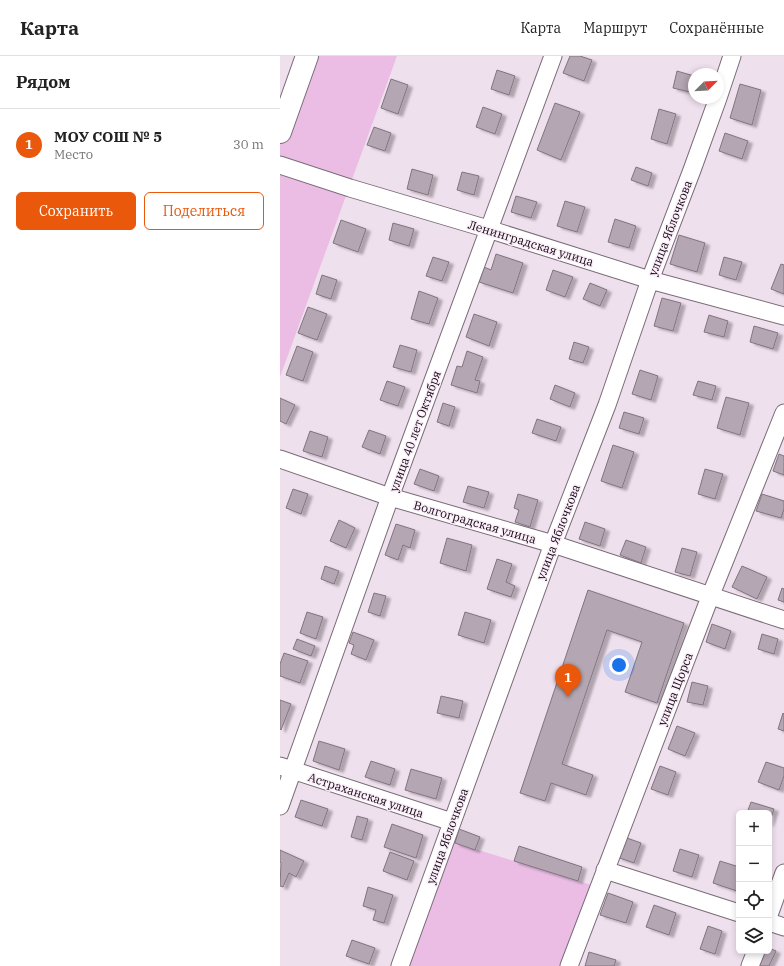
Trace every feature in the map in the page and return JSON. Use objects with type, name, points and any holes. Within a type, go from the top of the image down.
[{"type":"street","points":[[280,132],[307,56]]},
{"type":"street","name":"улица 40 лет Октября","points":[[280,806],[286,769],[390,497],[553,56]]},
{"type":"street","name":"улица Яблочкова","points":[[724,80],[732,56]]},
{"type":"street","name":"улица Яблочкова","points":[[400,966],[553,544],[607,405],[650,280],[716,104]]},
{"type":"street","name":"Ленинградская улица","points":[[280,165],[650,280],[784,316]]},
{"type":"street","name":"улица Щорса","points":[[569,966],[604,870],[710,597],[784,413]]},
{"type":"street","name":"Волгоградская улица","points":[[280,459],[390,497],[553,544],[710,597],[784,620]]},
{"type":"street","name":"Астраханская улица","points":[[286,769],[452,822]]},
{"type":"street","points":[[604,870],[736,911]]},
{"type":"street","points":[[772,907],[784,873]]},
{"type":"street","points":[[772,923],[784,927]]},
{"type":"street","points":[[750,966],[755,954]]},
{"type":"shaded area","points":[[307,56],[397,56],[280,377],[280,132]]},
{"type":"shaded area","points":[[446,840],[598,887],[569,966],[400,966]]},
{"type":"building","points":[[570,56],[580,56],[592,60],[584,81],[563,73]]},
{"type":"building","points":[[497,70],[515,76],[509,95],[491,89]]},
{"type":"building","points":[[677,71],[688,74],[688,92],[673,88]]},
{"type":"building","points":[[391,79],[408,85],[398,114],[381,108]]},
{"type":"building","points":[[740,84],[761,90],[752,125],[730,118]]},
{"type":"building","points":[[555,103],[580,112],[561,160],[537,150]]},
{"type":"building","points":[[483,107],[502,114],[495,134],[476,127]]},
{"type":"building","points":[[659,109],[676,114],[667,144],[651,139]]},
{"type":"building","points":[[374,127],[391,133],[385,151],[367,145]]},
{"type":"building","points":[[725,133],[748,141],[742,159],[719,151]]},
{"type":"building","points":[[636,167],[652,173],[648,186],[631,180]]},
{"type":"building","points":[[412,169],[433,175],[428,195],[407,189]]},
{"type":"building","points":[[462,172],[479,176],[474,195],[457,190]]},
{"type":"building","points":[[516,196],[537,202],[531,218],[511,212]]},
{"type":"building","points":[[565,201],[585,207],[577,232],[557,226]]},
{"type":"building","points":[[615,219],[636,226],[629,248],[608,242]]},
{"type":"building","points":[[341,220],[366,229],[358,252],[333,243]]},
{"type":"building","points":[[393,223],[414,229],[409,246],[389,240]]},
{"type":"building","points":[[679,235],[705,243],[697,272],[670,264]]},
{"type":"building","points":[[496,254],[523,263],[513,293],[479,282],[484,267],[491,270]]},
{"type":"building","points":[[433,257],[449,262],[442,281],[426,276]]},
{"type":"building","points":[[724,257],[742,262],[736,280],[719,275]]},
{"type":"building","points":[[781,264],[784,265],[784,294],[771,289]]},
{"type":"building","points":[[553,270],[573,277],[565,297],[546,290]]},
{"type":"building","points":[[322,275],[337,280],[331,299],[316,294]]},
{"type":"building","points":[[590,283],[607,290],[600,306],[583,299]]},
{"type":"building","points":[[419,291],[438,298],[429,324],[411,319]]},
{"type":"building","points":[[662,298],[681,303],[673,331],[654,326]]},
{"type":"building","points":[[308,307],[327,314],[317,340],[298,333]]},
{"type":"building","points":[[474,314],[497,322],[489,346],[466,337]]},
{"type":"building","points":[[709,315],[728,321],[724,337],[704,332]]},
{"type":"building","points":[[754,326],[778,333],[773,349],[750,342]]},
{"type":"building","points":[[574,342],[589,347],[583,363],[569,359]]},
{"type":"building","points":[[400,345],[417,350],[411,372],[393,367]]},
{"type":"building","points":[[297,346],[313,352],[303,381],[286,375]]},
{"type":"building","points":[[467,351],[483,357],[475,380],[480,381],[477,393],[451,385],[457,366],[462,367]]},
{"type":"building","points":[[640,370],[658,376],[651,400],[632,394]]},
{"type":"building","points":[[387,381],[405,387],[398,406],[380,400]]},
{"type":"building","points":[[698,381],[716,386],[712,400],[693,395]]},
{"type":"building","points":[[555,385],[575,393],[570,407],[550,399]]},
{"type":"building","points":[[726,397],[749,403],[740,435],[717,428]]},
{"type":"building","points":[[280,398],[295,405],[286,424],[280,421]]},
{"type":"building","points":[[443,403],[455,407],[449,426],[437,422]]},
{"type":"building","points":[[624,412],[644,418],[639,434],[619,428]]},
{"type":"building","points":[[537,419],[561,427],[556,441],[532,433]]},
{"type":"building","points":[[369,430],[386,436],[380,454],[362,447]]},
{"type":"building","points":[[310,431],[328,437],[322,457],[303,451]]},
{"type":"building","points":[[613,445],[634,452],[622,488],[601,481]]},
{"type":"building","points":[[779,454],[784,456],[784,475],[773,471]]},
{"type":"building","points":[[420,469],[439,476],[434,491],[414,484]]},
{"type":"building","points":[[705,469],[723,474],[715,499],[698,494]]},
{"type":"building","points":[[468,486],[489,492],[484,508],[463,502]]},
{"type":"building","points":[[293,489],[308,494],[301,514],[286,508]]},
{"type":"building","points":[[518,494],[538,500],[530,527],[515,522],[519,510],[514,508]]},
{"type":"building","points":[[762,494],[784,501],[784,509],[781,518],[756,511]]},
{"type":"building","points":[[339,520],[355,528],[346,548],[330,541]]},
{"type":"building","points":[[585,522],[605,529],[600,546],[579,539]]},
{"type":"building","points":[[396,524],[415,530],[410,548],[403,545],[398,560],[385,555]]},
{"type":"building","points":[[447,538],[472,545],[466,571],[440,563]]},
{"type":"building","points":[[626,540],[646,547],[641,563],[620,555]]},
{"type":"building","points":[[682,548],[697,552],[690,576],[675,572]]},
{"type":"building","points":[[497,559],[512,564],[506,582],[515,586],[511,597],[487,589]]},
{"type":"building","points":[[325,566],[339,571],[334,584],[321,579]]},
{"type":"building","points":[[742,566],[767,577],[757,599],[732,587]]},
{"type":"building","points":[[782,588],[784,589],[784,602],[778,600]]},
{"type":"building","points":[[588,590],[684,623],[657,703],[625,692],[642,642],[607,630],[562,764],[593,775],[586,795],[551,783],[545,801],[520,793]]},
{"type":"building","points":[[374,593],[386,596],[380,616],[368,612]]},
{"type":"building","points":[[307,612],[323,617],[316,639],[300,633]]},
{"type":"building","points":[[465,612],[491,620],[484,643],[458,635]]},
{"type":"building","points":[[712,624],[731,631],[725,649],[706,642]]},
{"type":"building","points":[[353,632],[374,640],[366,660],[351,654],[354,645],[349,643]]},
{"type":"building","points":[[762,634],[778,639],[774,654],[758,649]]},
{"type":"building","points":[[297,639],[315,646],[311,656],[293,649]]},
{"type":"building","points":[[284,653],[308,661],[300,683],[280,676],[280,664]]},
{"type":"building","points":[[692,682],[708,686],[703,705],[687,702]]},
{"type":"building","points":[[441,696],[463,701],[459,718],[437,713]]},
{"type":"building","points":[[280,700],[291,704],[281,730],[280,729]]},
{"type":"building","points":[[783,713],[784,714],[784,731],[778,729]]},
{"type":"building","points":[[677,726],[695,733],[685,756],[668,749]]},
{"type":"building","points":[[319,741],[345,749],[339,770],[313,761]]},
{"type":"building","points":[[371,761],[395,769],[390,785],[365,777]]},
{"type":"building","points":[[766,762],[784,768],[784,776],[779,790],[758,782]]},
{"type":"building","points":[[660,766],[676,772],[668,795],[651,789]]},
{"type":"building","points":[[411,769],[442,778],[436,799],[405,790]]},
{"type":"building","points":[[301,800],[328,809],[322,826],[295,817]]},
{"type":"building","points":[[751,802],[774,809],[772,815],[772,810],[748,810]]},
{"type":"building","points":[[357,816],[368,819],[362,840],[351,837]]},
{"type":"building","points":[[392,824],[423,835],[416,858],[384,847]]},
{"type":"building","points":[[459,829],[480,837],[475,850],[455,843]]},
{"type":"building","points":[[624,837],[641,843],[634,863],[617,857]]},
{"type":"building","points":[[519,846],[582,867],[578,881],[514,861]]},
{"type":"building","points":[[680,849],[699,855],[692,877],[673,871]]},
{"type":"building","points":[[280,850],[304,861],[296,877],[289,873],[283,887],[280,886]]},
{"type":"building","points":[[390,852],[414,861],[407,880],[383,871]]},
{"type":"building","points":[[720,861],[736,866],[736,891],[713,883]]},
{"type":"building","points":[[368,887],[393,895],[384,923],[373,920],[376,910],[363,906]]},
{"type":"building","points":[[608,893],[633,902],[626,923],[600,915]]},
{"type":"building","points":[[654,905],[676,913],[669,935],[646,927]]},
{"type":"building","points":[[708,926],[722,931],[715,954],[700,949]]},
{"type":"building","points":[[352,940],[375,948],[369,964],[346,956]]},
{"type":"building","points":[[772,949],[776,951],[769,966],[760,966],[754,963],[758,954],[772,954]]},
{"type":"building","points":[[589,952],[616,960],[614,966],[585,966]]},
{"type":"place","name":"МОУ СОШ № 5","points":[[568,697]]}]
